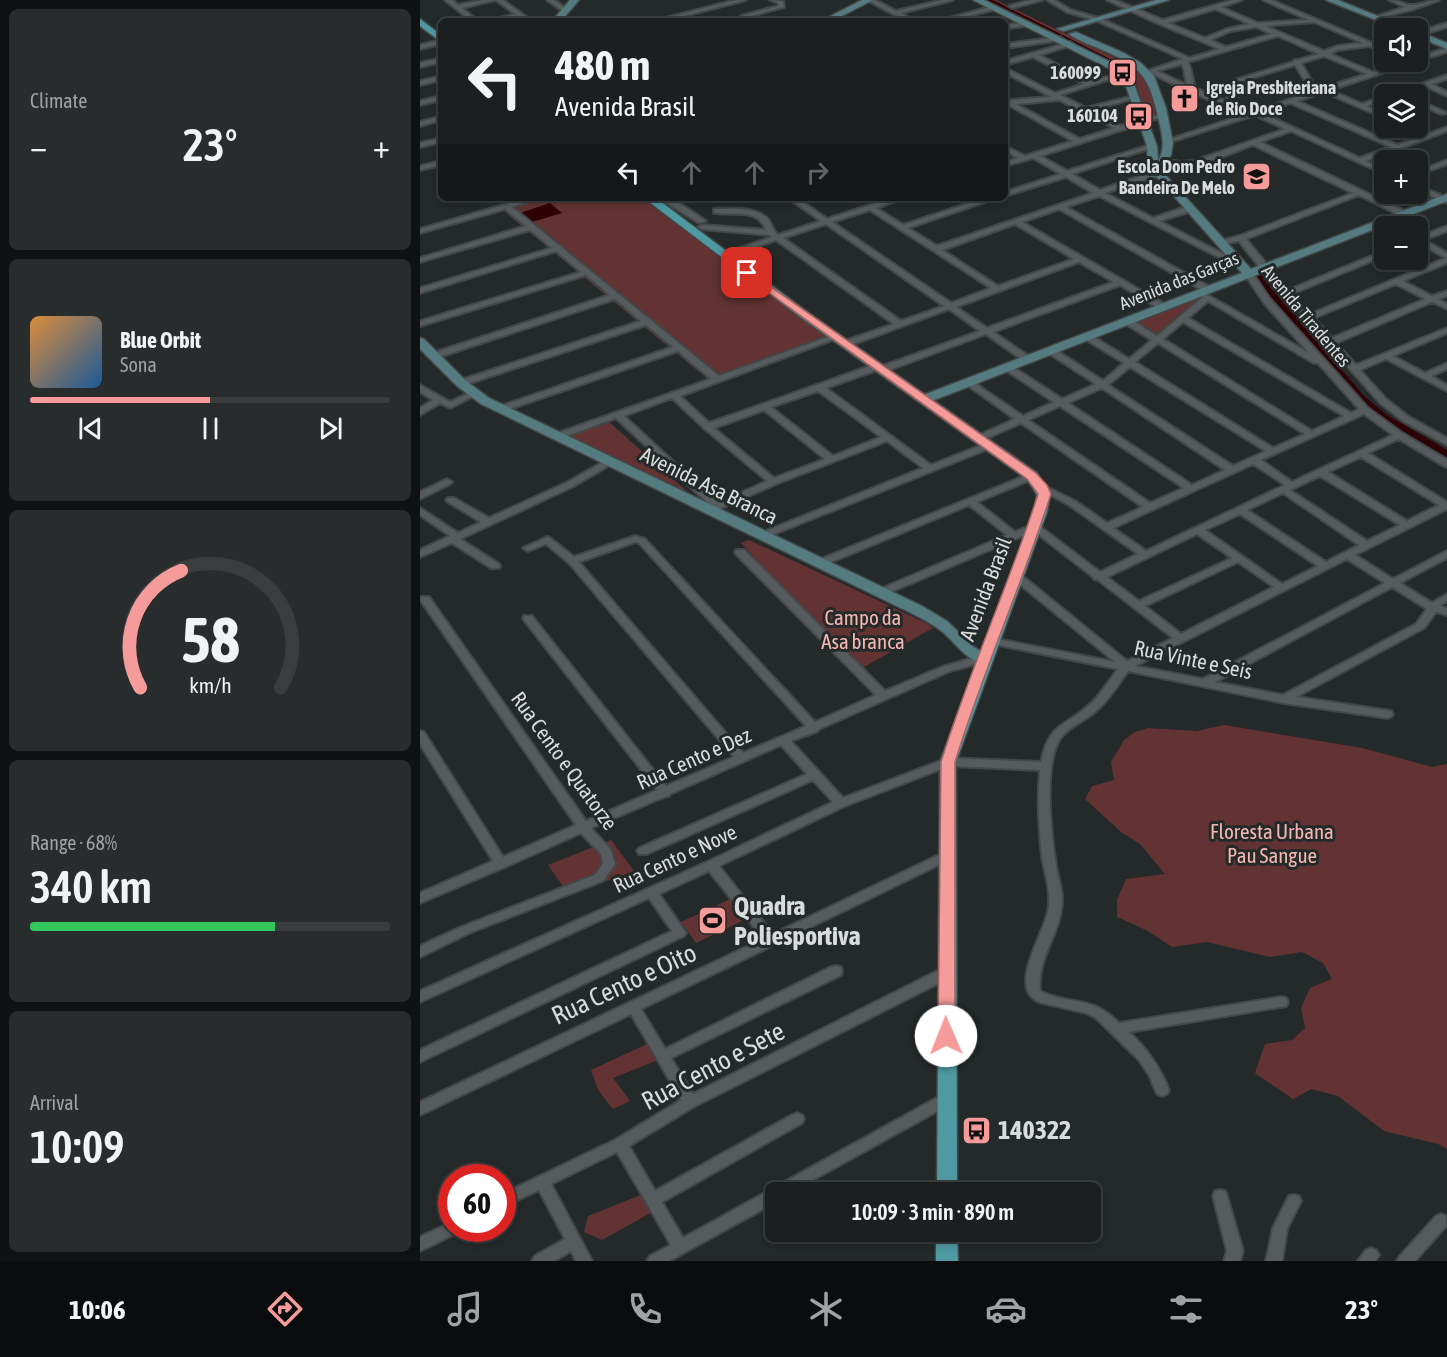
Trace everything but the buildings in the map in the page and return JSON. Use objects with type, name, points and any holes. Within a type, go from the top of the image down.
[{"type":"main road","points":[[668,201],[724,255],[840,341],[1032,476],[1042,488]]},
{"type":"main road","name":"Avenida Brasil","points":[[947,1182],[948,762],[1035,527],[1044,500],[1042,488]]},
{"type":"main road","points":[[947,1242],[947,1261]]},
{"type":"street","points":[[448,0],[471,18]]},
{"type":"street","points":[[457,7],[492,0]]},
{"type":"street","points":[[499,0],[524,18]]},
{"type":"street","points":[[550,0],[566,10]]},
{"type":"street","points":[[559,18],[575,0]]},
{"type":"street","points":[[667,18],[723,2],[743,0]]},
{"type":"street","points":[[750,18],[781,7],[781,2],[773,0]]},
{"type":"street","points":[[820,18],[857,0]]},
{"type":"street","points":[[831,18],[869,0],[905,18]]},
{"type":"street","points":[[895,13],[950,0]]},
{"type":"street","points":[[977,0],[1012,6],[1042,20]]},
{"type":"street","points":[[1012,6],[1039,0]]},
{"type":"street","points":[[1052,1],[1061,0]]},
{"type":"street","points":[[1110,0],[1225,49]]},
{"type":"street","points":[[1008,46],[1060,34],[1097,19],[1165,0]]},
{"type":"street","points":[[1161,23],[1239,0]]},
{"type":"street","points":[[1266,0],[1374,45]]},
{"type":"street","points":[[1330,0],[1377,18],[1436,0]]},
{"type":"street","points":[[1392,0],[1412,8]]},
{"type":"street","points":[[1052,1],[1069,11],[1097,19],[1187,61]]},
{"type":"street","points":[[723,2],[746,18]]},
{"type":"street","points":[[951,18],[997,4]]},
{"type":"street","points":[[997,4],[1027,24],[1124,58],[1192,90],[1291,129],[1374,167]]},
{"type":"street","points":[[1215,7],[1372,74]]},
{"type":"street","points":[[505,18],[519,15]]},
{"type":"street","points":[[1204,41],[1223,30],[1315,21]]},
{"type":"street","points":[[1008,27],[1027,24]]},
{"type":"street","points":[[1051,24],[1070,44],[1126,73],[1153,148],[1162,161],[1180,164],[1195,163],[1291,129]]},
{"type":"street","points":[[1428,31],[1447,25]]},
{"type":"street","points":[[1223,30],[1250,41]]},
{"type":"street","points":[[420,47],[432,32]]},
{"type":"street","points":[[1149,71],[1278,34]]},
{"type":"street","points":[[1009,38],[1017,45]]},
{"type":"street","points":[[1428,39],[1447,48]]},
{"type":"street","points":[[1008,62],[1070,44]]},
{"type":"street","points":[[1235,106],[1230,97],[1238,94],[1233,85],[1237,81],[1337,48],[1371,44]]},
{"type":"street","points":[[1428,55],[1447,48]]},
{"type":"street","points":[[1034,55],[1090,84]]},
{"type":"street","points":[[420,65],[438,61]]},
{"type":"street","points":[[1187,61],[1186,75],[1192,90]]},
{"type":"street","points":[[1296,61],[1315,92]]},
{"type":"street","points":[[936,249],[1157,172],[1167,154],[1167,138],[1149,71]]},
{"type":"street","points":[[1008,72],[1119,128]]},
{"type":"street","points":[[1148,135],[1155,132],[1167,138],[1378,72]]},
{"type":"street","points":[[1008,101],[1057,97],[1126,73]]},
{"type":"street","points":[[1425,84],[1447,77]]},
{"type":"street","points":[[420,83],[438,79]]},
{"type":"street","points":[[1428,85],[1447,94]]},
{"type":"street","points":[[1324,90],[1374,111]]},
{"type":"street","points":[[1084,111],[1136,96]]},
{"type":"street","points":[[420,103],[438,99]]},
{"type":"street","points":[[1290,101],[1397,147]]},
{"type":"street","points":[[1008,102],[1078,141]]},
{"type":"street","points":[[1362,106],[1374,102]]},
{"type":"street","points":[[1428,106],[1443,113]]},
{"type":"street","points":[[1008,163],[1162,116]]},
{"type":"street","points":[[420,124],[438,119]]},
{"type":"street","points":[[1360,161],[1447,129]]},
{"type":"street","points":[[420,145],[438,141]]},
{"type":"street","points":[[1253,142],[1404,214]]},
{"type":"street","points":[[1153,148],[1153,166],[1157,172]]},
{"type":"street","points":[[1008,193],[1153,148]]},
{"type":"street","points":[[1008,150],[1024,158]]},
{"type":"street","points":[[1034,155],[1100,193],[1244,269]]},
{"type":"street","points":[[1428,169],[1447,162]]},
{"type":"street","points":[[420,168],[438,164]]},
{"type":"street","name":"Avenida Tiradentes","points":[[1157,172],[1244,269],[1267,301],[1365,410],[1399,435],[1447,464]]},
{"type":"street","points":[[1428,191],[1445,199]]},
{"type":"street","points":[[1220,242],[1241,238],[1359,193]]},
{"type":"street","name":"Avenida das Garças","points":[[1401,216],[1445,199]]},
{"type":"street","points":[[420,231],[525,201]]},
{"type":"street","points":[[668,201],[702,224],[774,236],[900,324]]},
{"type":"street","points":[[796,201],[1027,359]]},
{"type":"street","points":[[724,255],[774,236],[889,201]]},
{"type":"street","points":[[902,228],[983,201]]},
{"type":"street","points":[[506,206],[717,379]]},
{"type":"street","points":[[870,207],[998,289]]},
{"type":"street","points":[[1060,207],[1325,366]]},
{"type":"street","points":[[1153,220],[1189,209]]},
{"type":"street","points":[[717,211],[746,212],[760,216],[766,220],[774,236]]},
{"type":"street","points":[[1016,222],[1163,307]]},
{"type":"street","points":[[420,260],[532,227]]},
{"type":"street","points":[[1428,236],[1447,228]]},
{"type":"street","name":"Avenida das Garças","points":[[925,399],[1007,366],[1205,293],[1244,269],[1264,267],[1374,229]]},
{"type":"street","name":"Avenida Tiradentes","points":[[1241,238],[1354,369],[1394,410],[1447,442]]},
{"type":"street","points":[[1428,246],[1447,258]]},
{"type":"street","points":[[420,291],[558,248]]},
{"type":"street","points":[[1287,293],[1374,258]]},
{"type":"street","points":[[1309,317],[1447,258]]},
{"type":"street","points":[[558,436],[717,379],[951,307],[1080,259]]},
{"type":"street","points":[[420,324],[588,272]]},
{"type":"street","points":[[1396,281],[1447,307]]},
{"type":"street","points":[[708,427],[1121,282]]},
{"type":"street","points":[[764,535],[929,468],[985,442],[1022,420],[1104,384],[1183,319],[1205,293]]},
{"type":"street","points":[[1330,342],[1447,293]]},
{"type":"street","points":[[433,356],[616,296]]},
{"type":"street","points":[[1183,319],[1350,416]]},
{"type":"street","points":[[1126,321],[1311,434]]},
{"type":"street","points":[[461,383],[647,322]]},
{"type":"street","points":[[1354,369],[1447,330]]},
{"type":"street","points":[[1088,337],[1132,362],[1272,452]]},
{"type":"street","name":"Avenida Asa Branca","points":[[420,342],[474,394],[501,410],[714,509],[882,592],[933,619],[949,630],[971,654],[985,660]]},
{"type":"street","points":[[501,410],[680,348]]},
{"type":"street","points":[[1050,350],[1232,470]]},
{"type":"street","points":[[1387,356],[1447,388]]},
{"type":"street","points":[[1007,366],[1190,488]]},
{"type":"street","points":[[1425,376],[1447,366]]},
{"type":"street","points":[[967,382],[1149,507]]},
{"type":"street","points":[[819,387],[890,437],[929,468]]},
{"type":"street","points":[[422,391],[453,404],[474,394]]},
{"type":"street","points":[[674,395],[773,482]]},
{"type":"street","points":[[420,412],[439,400]]},
{"type":"street","points":[[765,407],[831,459]]},
{"type":"street","points":[[1106,527],[1365,410]]},
{"type":"street","points":[[618,415],[714,509],[773,482],[890,437]]},
{"type":"street","points":[[1098,577],[1399,435]]},
{"type":"street","points":[[1361,453],[1447,505]]},
{"type":"street","points":[[1254,460],[1366,545]]},
{"type":"street","points":[[420,554],[571,484],[610,461]]},
{"type":"street","points":[[1321,472],[1407,525]]},
{"type":"street","points":[[820,563],[1032,476]]},
{"type":"street","points":[[420,496],[447,482]]},
{"type":"street","points":[[1042,488],[1060,495],[1145,555]]},
{"type":"street","points":[[451,500],[488,522]]},
{"type":"street","points":[[969,501],[1014,536]]},
{"type":"street","points":[[1162,1090],[1148,1059],[1139,1048],[1093,1010],[1041,999],[1034,992],[1036,964],[1056,907],[1050,867],[1044,785],[1045,766],[1054,738],[1062,729],[1093,708],[1126,666],[1447,505]]},
{"type":"street","points":[[420,511],[495,566]]},
{"type":"street","points":[[1242,511],[1325,566]]},
{"type":"street","points":[[882,592],[1035,527],[1180,638]]},
{"type":"street","points":[[1198,530],[1282,588]]},
{"type":"street","points":[[573,561],[635,539],[642,541],[814,728]]},
{"type":"street","points":[[528,548],[547,540],[573,561],[742,759]]},
{"type":"street","points":[[741,552],[884,697]]},
{"type":"street","points":[[1206,682],[1447,554]]},
{"type":"street","points":[[1348,555],[1433,607],[1447,612]]},
{"type":"street","points":[[1137,606],[1240,558]]},
{"type":"street","points":[[1017,576],[1126,666]]},
{"type":"street","points":[[1284,699],[1420,626],[1433,607],[1447,597]]},
{"type":"street","name":"Rua Cento e Quatorze","points":[[420,952],[465,930],[599,878],[609,864],[607,853],[584,828],[425,599]]},
{"type":"street","points":[[528,618],[665,793]]},
{"type":"street","name":"Rua Vinte e Seis","points":[[992,641],[1284,699],[1387,714]]},
{"type":"street","name":"Rua Cento e Dez","points":[[420,898],[960,663],[985,660]]},
{"type":"street","points":[[420,735],[501,864]]},
{"type":"street","points":[[784,741],[841,803]]},
{"type":"street","points":[[948,762],[1045,766]]},
{"type":"street","name":"Rua Cento e Nove","points":[[420,997],[711,865],[841,803],[948,762]]},
{"type":"street","points":[[644,851],[814,775]]},
{"type":"street","name":"Rua Cento e Oito","points":[[420,1109],[947,856]]},
{"type":"street","points":[[711,865],[772,941]]},
{"type":"street","points":[[420,1056],[680,933],[651,892]]},
{"type":"street","points":[[663,1056],[836,971]]},
{"type":"street","name":"Rua Cento e Sete","points":[[516,1194],[620,1144],[690,1102],[946,973]]},
{"type":"street","points":[[1117,1029],[1281,1002]]},
{"type":"street","points":[[633,1006],[690,1102]]},
{"type":"street","points":[[797,1182],[947,1099]]},
{"type":"street","points":[[653,1200],[797,1119]]},
{"type":"street","points":[[620,1144],[680,1247]]},
{"type":"street","points":[[542,1181],[584,1261]]},
{"type":"street","points":[[1220,1196],[1235,1251],[1232,1261]]},
{"type":"street","points":[[655,1261],[765,1200]]},
{"type":"street","points":[[1274,1261],[1280,1228],[1294,1202]]},
{"type":"street","points":[[1405,1261],[1441,1221]]},
{"type":"street","points":[[420,1244],[438,1235]]},
{"type":"street","points":[[540,1261],[574,1242]]},
{"type":"green space","points":[[979,0],[996,0],[1138,69],[1150,78],[1160,114],[1148,119],[1135,81],[1126,71]]},
{"type":"green space","points":[[520,201],[650,201],[835,337],[709,380],[499,207]]},
{"type":"green space","points":[[1196,298],[1201,299],[1156,337],[1134,323]]},
{"type":"green space","points":[[608,421],[700,503],[560,438]]},
{"type":"green space","name":"Campo da Asa branca","points":[[749,540],[933,628],[857,671],[741,543]]},
{"type":"green space","name":"Floresta Urbana Pau Sangue","points":[[1224,725],[1362,748],[1432,767],[1447,764],[1447,1149],[1438,1144],[1384,1131],[1338,1096],[1311,1089],[1293,1099],[1255,1073],[1265,1044],[1292,1040],[1305,1028],[1301,1008],[1310,988],[1332,979],[1323,963],[1302,952],[1270,957],[1207,942],[1172,947],[1146,930],[1117,917],[1117,900],[1126,879],[1165,874],[1140,844],[1121,832],[1085,799],[1092,786],[1114,780],[1111,762],[1124,740],[1135,732],[1148,728],[1197,731]]},
{"type":"green space","points":[[611,840],[634,871],[569,895],[548,865]]},
{"type":"green space","name":"Quadra Poliesportiva","points":[[730,899],[746,919],[696,943],[681,922]]},
{"type":"green space","points":[[647,1044],[658,1060],[613,1078],[630,1101],[613,1109],[598,1090],[591,1070]]},
{"type":"green space","points":[[643,1194],[654,1211],[602,1240],[584,1232],[588,1216]]},
{"type":"shaded area","points":[[550,203],[562,213],[532,222],[520,213]]},
{"type":"waterway","points":[[988,0],[1129,70]]},
{"type":"waterway","points":[[1259,277],[1361,398],[1384,417],[1447,454]]},
{"type":"place","name":"160099","points":[[1122,73]]},
{"type":"place","name":"Igreja Presbiteriana de Rio Doce","points":[[1185,98]]},
{"type":"place","name":"160104","points":[[1139,116]]},
{"type":"place","name":"Escola Dom Pedro Bandeira De Melo","points":[[1256,177]]},
{"type":"place","name":"Quadra Poliesportiva","points":[[713,921]]},
{"type":"place","name":"140322","points":[[977,1130]]},
{"type":"route","points":[[747,273],[1032,476],[1045,494],[948,762],[946,1036]]}]
